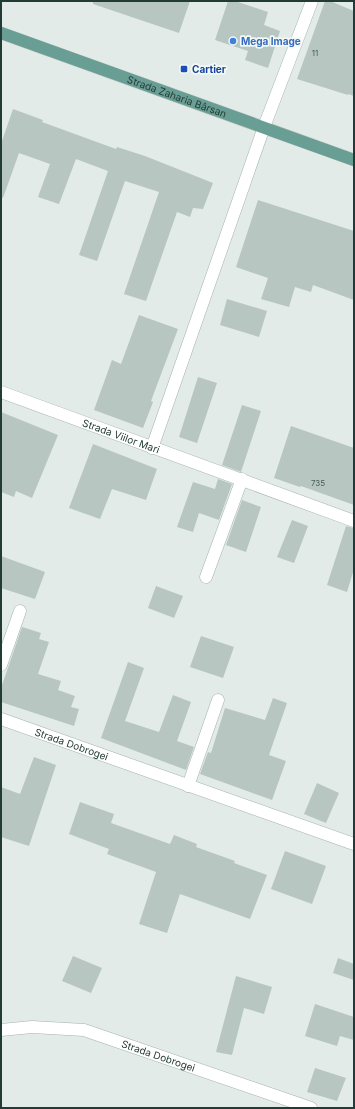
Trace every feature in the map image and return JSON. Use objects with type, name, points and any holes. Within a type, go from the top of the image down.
[{"type":"main road","name":"Strada Zaharia Bârsan","points":[[1,32],[354,160]]},
{"type":"street","points":[[152,448],[264,128],[312,1]]},
{"type":"street","name":"Strada Viilor Mari","points":[[1,392],[354,521]]},
{"type":"street","points":[[206,577],[242,479]]},
{"type":"street","points":[[1,665],[20,611]]},
{"type":"street","points":[[188,786],[218,700]]},
{"type":"street","name":"Strada Dobrogei","points":[[1,719],[354,844]]},
{"type":"street","name":"Strada Dobrogei","points":[[1,1030],[32,1027],[84,1030],[311,1108]]},
{"type":"building","points":[[93,1],[190,1],[179,33],[93,4]]},
{"type":"building","points":[[228,1],[235,1],[268,12],[264,25],[280,31],[268,68],[245,60],[248,51],[215,40]]},
{"type":"building","points":[[325,1],[330,1],[354,11],[354,96],[297,79]]},
{"type":"building","points":[[13,109],[43,120],[42,122],[116,149],[117,147],[145,156],[213,183],[203,209],[193,208],[190,217],[177,212],[146,301],[124,294],[159,192],[125,181],[97,261],[79,255],[108,171],[76,159],[59,204],[38,197],[50,164],[19,153],[3,198],[1,197],[1,144]]},
{"type":"building","points":[[258,200],[354,231],[354,300],[313,285],[311,292],[295,287],[289,307],[261,299],[268,278],[236,267]]},
{"type":"building","points":[[227,299],[267,311],[259,337],[220,325]]},
{"type":"building","points":[[139,315],[178,329],[151,401],[153,402],[143,428],[94,410],[112,360],[121,364]]},
{"type":"building","points":[[198,377],[217,383],[197,443],[179,437]]},
{"type":"building","points":[[242,405],[261,411],[241,472],[222,465]]},
{"type":"building","points":[[1,412],[58,435],[32,498],[16,491],[14,497],[1,492]]},
{"type":"building","points":[[291,426],[354,448],[354,505],[274,478]]},
{"type":"building","points":[[93,444],[157,469],[146,500],[112,489],[100,519],[69,508]]},
{"type":"building","points":[[218,479],[232,484],[219,520],[199,513],[193,532],[177,527],[193,482],[215,489]]},
{"type":"building","points":[[242,500],[261,507],[246,552],[226,545]]},
{"type":"building","points":[[292,520],[308,526],[294,563],[277,557]]},
{"type":"building","points":[[346,526],[354,528],[354,569],[347,592],[327,585]]},
{"type":"building","points":[[1,556],[45,572],[35,599],[1,588]]},
{"type":"building","points":[[156,586],[183,596],[174,618],[148,608]]},
{"type":"building","points":[[22,627],[41,633],[39,639],[49,642],[38,674],[61,681],[58,690],[75,696],[71,707],[79,709],[74,726],[1,702],[1,688]]},
{"type":"building","points":[[201,636],[234,647],[223,678],[190,667]]},
{"type":"building","points":[[128,662],[144,668],[125,721],[159,732],[173,695],[191,702],[177,741],[194,747],[186,770],[101,738]]},
{"type":"building","points":[[273,698],[287,703],[269,755],[286,761],[272,800],[200,774],[208,752],[211,753],[225,708],[265,720]]},
{"type":"building","points":[[34,757],[56,765],[29,846],[1,837],[1,787],[20,794]]},
{"type":"building","points":[[317,783],[339,793],[326,823],[304,814]]},
{"type":"building","points":[[80,802],[114,814],[111,823],[170,844],[174,835],[197,844],[196,847],[235,861],[234,863],[267,875],[250,919],[180,894],[167,933],[139,924],[156,872],[107,854],[109,849],[69,834]]},
{"type":"building","points":[[285,851],[326,866],[312,904],[271,889]]},
{"type":"building","points":[[73,956],[102,968],[91,993],[62,981]]},
{"type":"building","points":[[338,958],[354,964],[354,980],[333,973]]},
{"type":"building","points":[[236,976],[272,987],[264,1014],[244,1008],[232,1055],[216,1052]]},
{"type":"building","points":[[315,1004],[354,1017],[354,1040],[340,1036],[337,1046],[305,1036]]},
{"type":"building","points":[[315,1068],[346,1078],[337,1101],[307,1092]]},
{"type":"place","name":"Mega Image","points":[[233,41]]},
{"type":"place","name":"Cartier","points":[[184,69]]}]
